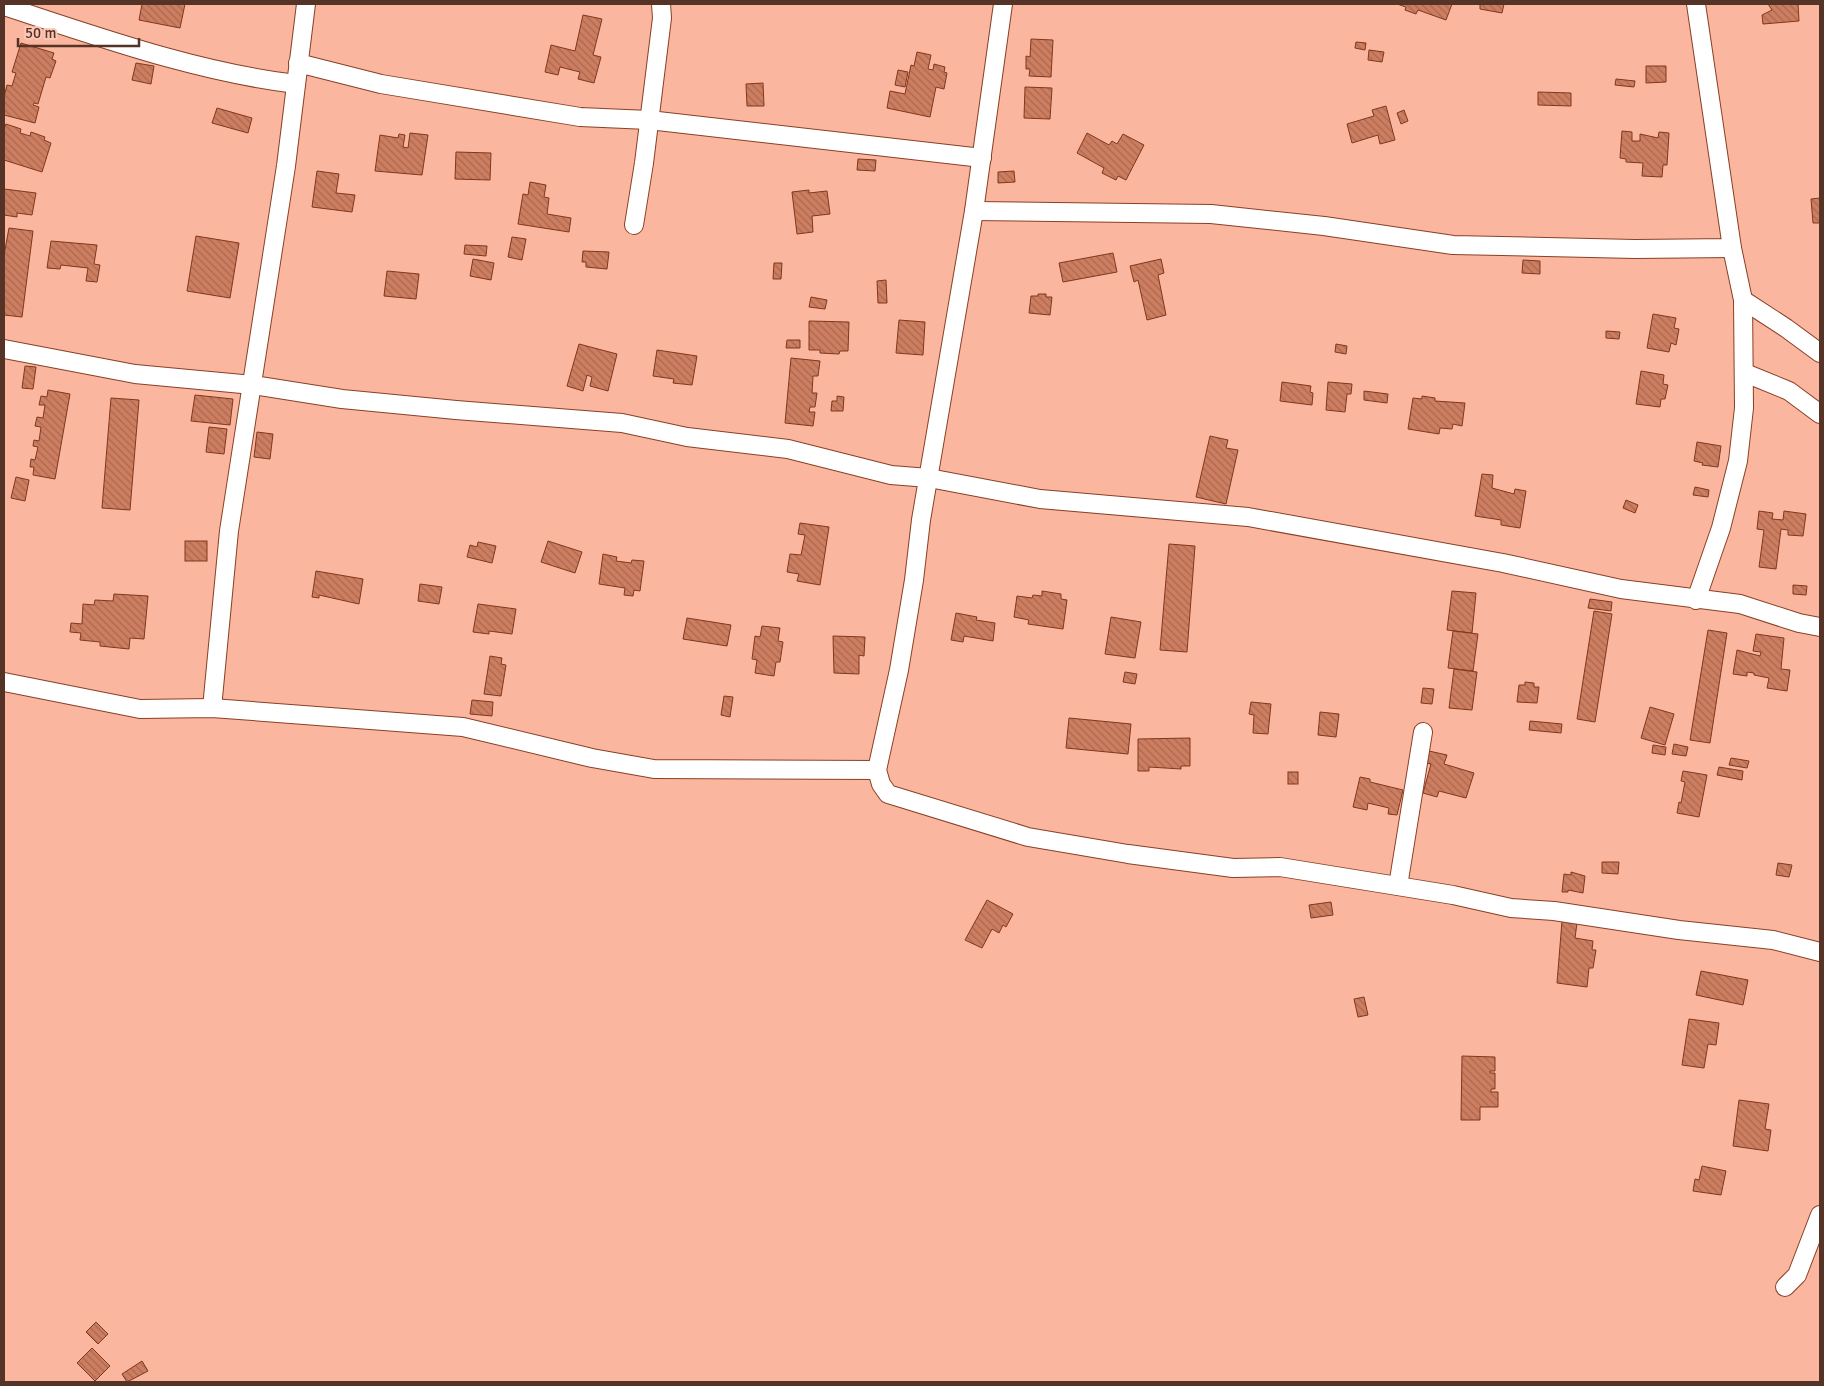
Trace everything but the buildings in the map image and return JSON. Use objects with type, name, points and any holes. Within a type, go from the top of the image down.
[{"type":"street","points":[[212,708],[229,531],[253,384],[306,4]]},
{"type":"street","points":[[634,225],[662,18],[661,4]]},
{"type":"street","points":[[1003,4],[974,211],[900,661],[877,770],[881,784],[888,794],[1028,837],[1128,854],[1234,868],[1280,867],[1453,895],[1511,908],[1554,911],[1679,930],[1773,940],[1820,952]]},
{"type":"street","points":[[1696,4],[1732,248],[1743,300],[1745,373],[1744,408],[1738,461],[1722,528],[1696,600]]},
{"type":"street","points":[[4,6],[162,56],[275,82],[296,84]]},
{"type":"street","points":[[298,63],[381,84],[462,99],[580,117],[649,120],[982,158]]},
{"type":"street","points":[[974,211],[1211,214],[1324,226],[1453,245],[1635,249],[1732,248]]},
{"type":"street","points":[[1743,300],[1820,353]]},
{"type":"street","points":[[4,349],[135,374],[253,384],[351,400],[537,418],[622,423],[687,437],[788,449],[891,474],[929,478],[1040,499],[1248,517],[1503,563],[1621,589],[1696,600],[1740,604],[1820,627]]},
{"type":"street","points":[[1745,373],[1789,392],[1820,414]]},
{"type":"street","points":[[4,682],[140,709],[212,708],[463,727],[592,758],[654,769],[877,770]]},
{"type":"street","points":[[1398,886],[1423,732]]},
{"type":"street","points":[[1785,1287],[1797,1275],[1820,1215]]}]
